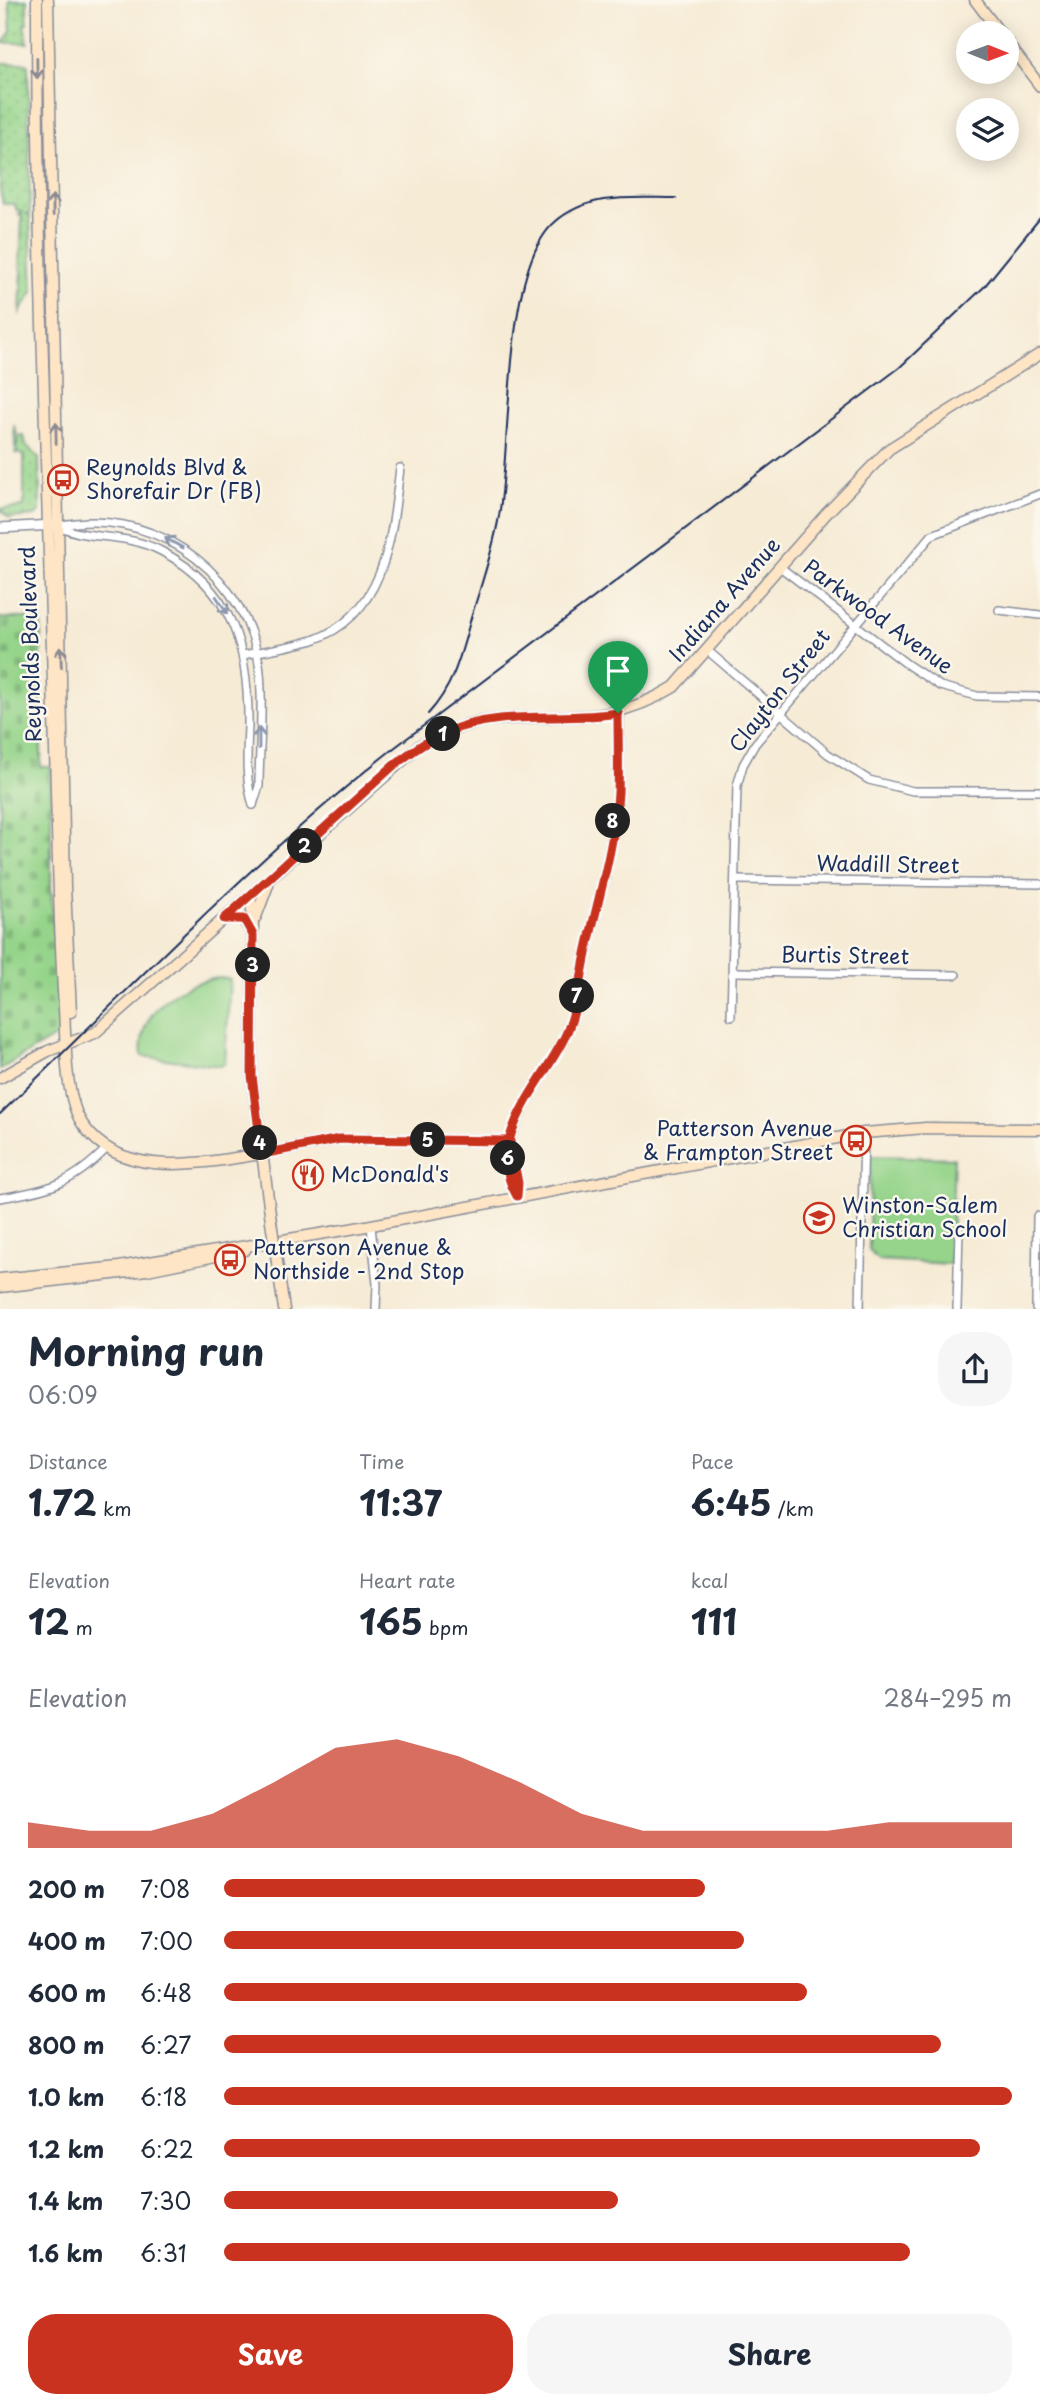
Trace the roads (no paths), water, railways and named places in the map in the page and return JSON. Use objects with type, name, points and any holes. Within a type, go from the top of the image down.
[{"type":"main road","name":"Reynolds Boulevard","points":[[37,0],[46,525],[57,891],[74,1104],[82,1123],[108,1147],[135,1161],[162,1164],[262,1154]]},
{"type":"main road","name":"Reynolds Boulevard","points":[[48,0],[70,1044]]},
{"type":"main road","points":[[975,0],[991,21]]},
{"type":"main road","points":[[1019,58],[1040,86]]},
{"type":"main road","name":"Indiana Avenue","points":[[0,1078],[48,1051],[95,1033],[393,766],[419,746],[449,731],[488,721],[588,718],[618,713],[648,704],[674,687],[826,514],[890,449],[1040,354]]},
{"type":"main road","points":[[253,931],[263,893],[280,869]]},
{"type":"main road","points":[[250,896],[253,931],[252,1076],[284,1309]]},
{"type":"main road","points":[[224,919],[244,919],[253,931]]},
{"type":"main road","points":[[0,1279],[119,1267],[271,1243],[864,1133],[926,1128],[1040,1129]]},
{"type":"main road","points":[[0,1287],[147,1270],[233,1254],[271,1243]]},
{"type":"street","points":[[244,655],[312,640],[348,620],[365,601],[377,584],[387,557],[400,468]]},
{"type":"street","name":"Clayton Street","points":[[731,1016],[739,776],[746,758],[781,712],[932,535],[1040,494]]},
{"type":"street","points":[[0,528],[71,523],[132,526],[175,542],[224,584],[241,611],[257,652],[259,786],[253,805],[247,786],[248,702],[244,655],[239,636],[224,607],[194,572],[174,558],[124,537],[71,533],[58,526]]},
{"type":"street","name":"Parkwood Avenue","points":[[780,567],[928,680],[950,690],[977,696],[1040,697]]},
{"type":"street","points":[[999,610],[1040,615]]},
{"type":"street","points":[[708,651],[845,767],[884,786],[914,791],[1040,791]]},
{"type":"street","points":[[517,1196],[510,1185],[508,1170],[510,1141],[524,1104],[559,1050],[571,1023],[616,808],[618,713]]},
{"type":"street","name":"Waddill Street","points":[[736,880],[1040,884]]},
{"type":"street","name":"Burtis Street","points":[[733,972],[956,975]]},
{"type":"street","points":[[860,1309],[864,1133]]},
{"type":"street","points":[[262,1154],[340,1139],[510,1141]]},
{"type":"street","points":[[0,1198],[54,1188],[80,1173],[108,1147]]},
{"type":"street","points":[[1036,1309],[1037,1216]]},
{"type":"street","points":[[371,1226],[377,1284],[376,1309]]},
{"type":"street","points":[[957,1309],[960,1229]]},
{"type":"railway","points":[[428,714],[456,669],[494,542],[503,485],[517,317],[525,278],[537,246],[554,223],[567,213],[596,201],[676,198]]},
{"type":"railway","points":[[0,1114],[192,926],[342,791],[394,748],[899,368],[984,287],[1040,218]]},
{"type":"place","name":"Reynolds Blvd & Shorefair Dr (FB)","points":[[63,480]]},
{"type":"place","name":"Patterson Avenue & Frampton Street","points":[[856,1141]]},
{"type":"place","name":"McDonald's","points":[[308,1175]]},
{"type":"place","name":"Winston-Salem Christian School","points":[[819,1218]]},
{"type":"place","name":"Patterson Avenue & Northside - 2nd Stop","points":[[230,1260]]}]
